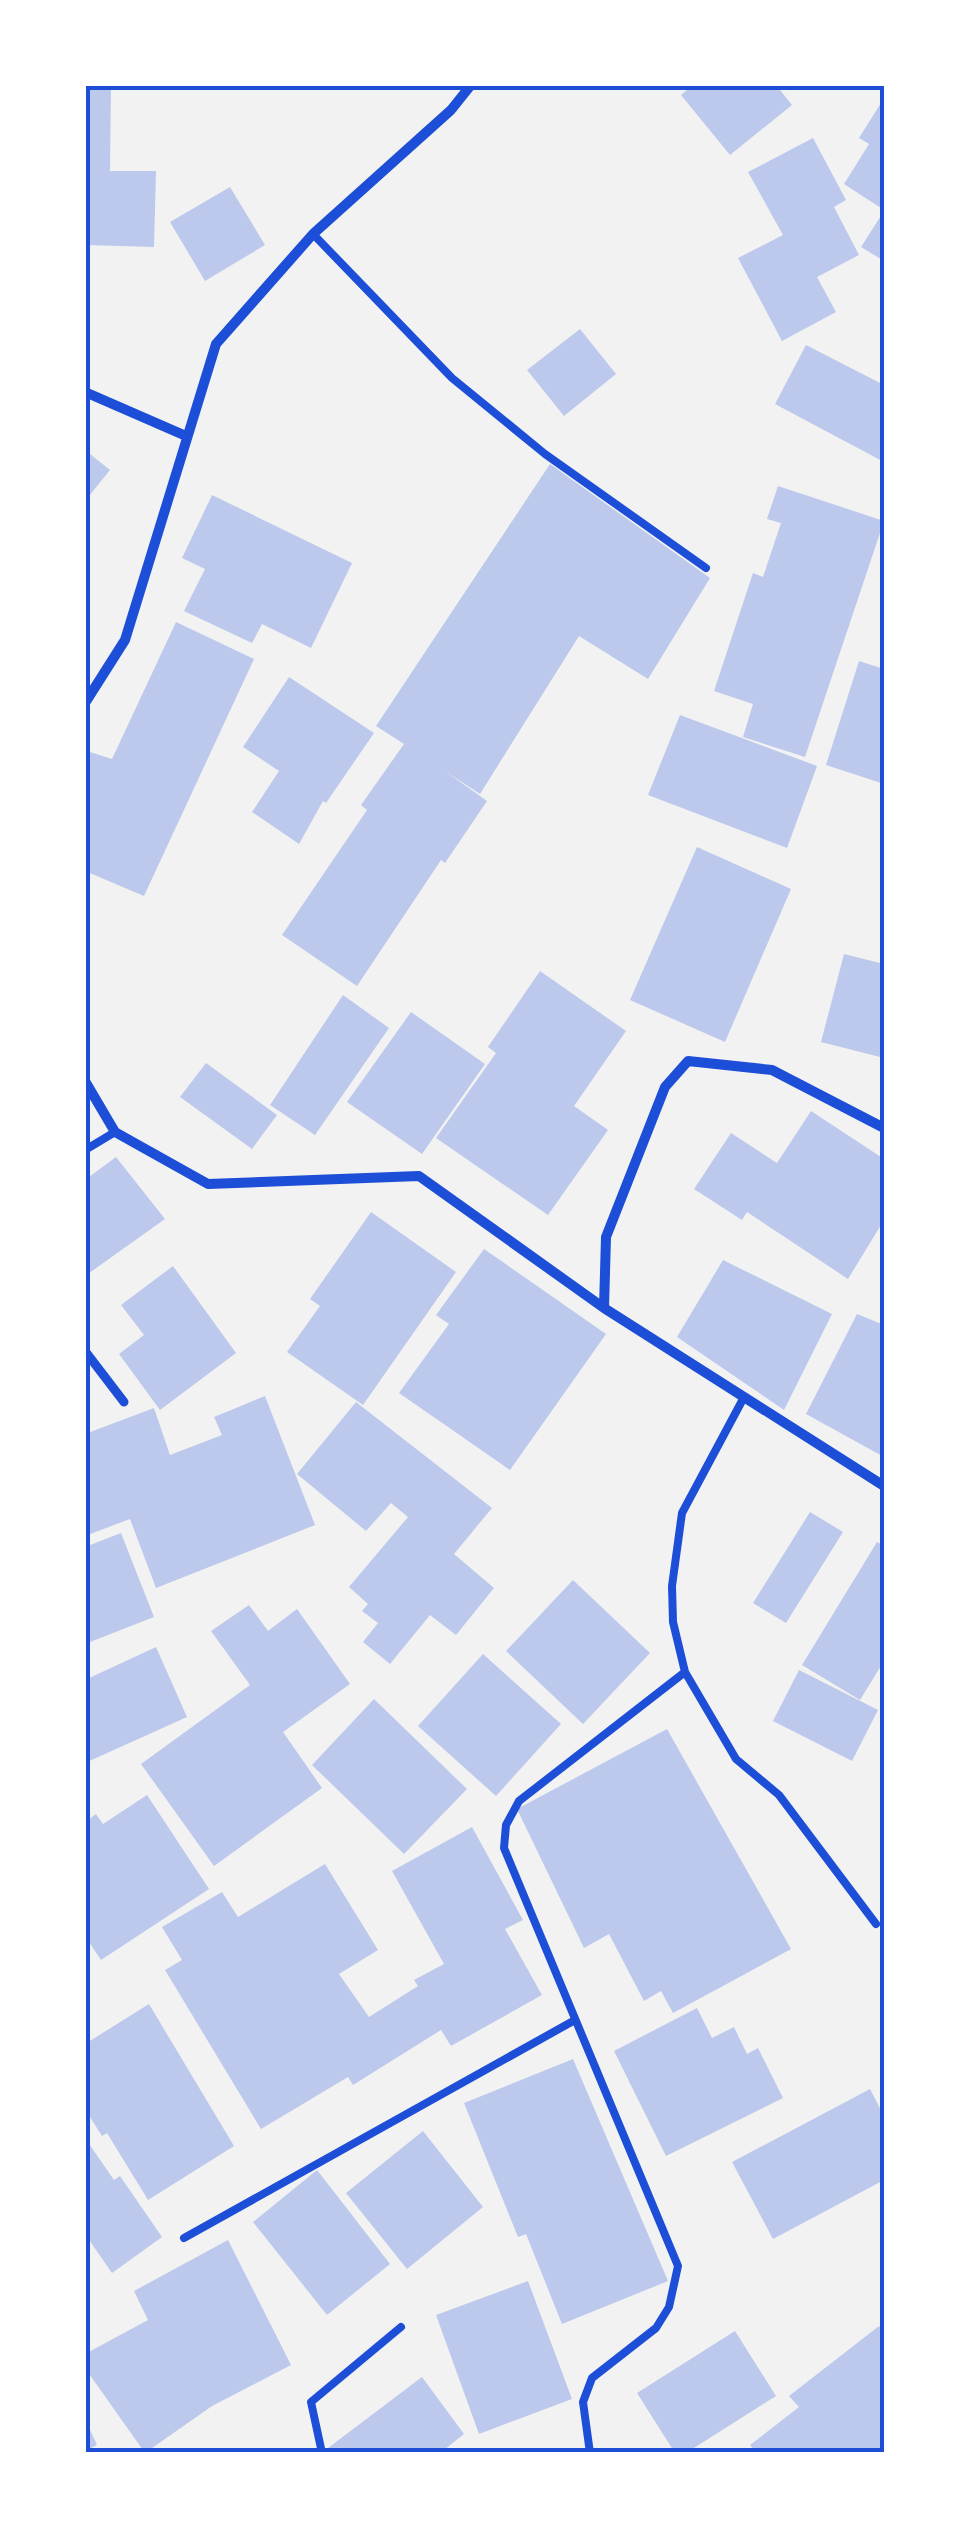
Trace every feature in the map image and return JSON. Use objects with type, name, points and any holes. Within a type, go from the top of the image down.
[{"type":"street","points":[[85,704],[125,640],[216,344],[313,234],[451,110],[471,85]]},
{"type":"street","points":[[85,392],[186,436]]},
{"type":"street","points":[[604,1308],[606,1237],[666,1087],[688,1061],[772,1070],[884,1128]]},
{"type":"street","points":[[85,1081],[115,1132],[208,1184],[420,1176],[604,1308],[884,1486]]},
{"type":"street","points":[[85,1351],[124,1402]]},
{"type":"lane","points":[[313,234],[452,378],[545,454],[706,568]]},
{"type":"lane","points":[[85,1150],[115,1132]]},
{"type":"lane","points":[[743,1399],[682,1513],[672,1586],[673,1622],[685,1672],[736,1759],[779,1796],[876,1924]]},
{"type":"lane","points":[[590,2453],[584,2402],[592,2378],[656,2328],[669,2307],[678,2266],[504,1848],[506,1825],[518,1801],[685,1672]]},
{"type":"lane","points":[[184,2238],[575,2020]]},
{"type":"lane","points":[[322,2453],[311,2402],[402,2326]]},
{"type":"building","points":[[85,85],[111,85],[110,171],[156,171],[154,247],[85,245]]},
{"type":"building","points":[[693,85],[776,85],[792,105],[730,155],[681,95]]},
{"type":"building","points":[[884,98],[884,210],[844,184],[869,144],[859,138]]},
{"type":"building","points":[[813,138],[846,200],[834,207],[859,255],[817,277],[836,312],[782,341],[738,258],[783,235],[748,172]]},
{"type":"building","points":[[230,187],[265,245],[205,281],[170,222]]},
{"type":"building","points":[[884,211],[884,261],[861,247]]},
{"type":"building","points":[[580,329],[616,374],[564,416],[527,370]]},
{"type":"building","points":[[806,345],[884,385],[884,462],[775,404]]},
{"type":"building","points":[[85,450],[110,470],[85,501]]},
{"type":"building","points":[[550,464],[710,578],[648,679],[579,636],[480,794],[445,771],[487,801],[445,863],[441,860],[357,986],[282,935],[367,810],[361,805],[404,744],[376,726]]},
{"type":"building","points":[[778,486],[884,521],[805,757],[743,737],[753,704],[714,691],[753,573],[763,577],[781,523],[767,519]]},
{"type":"building","points":[[212,495],[352,563],[311,648],[262,624],[252,643],[184,611],[205,569],[182,558]]},
{"type":"building","points":[[176,622],[254,659],[144,896],[85,871],[85,762],[90,752],[112,759]]},
{"type":"building","points":[[859,661],[884,669],[884,784],[826,765]]},
{"type":"building","points":[[289,677],[374,733],[326,803],[323,801],[299,844],[252,812],[279,771],[243,747]]},
{"type":"building","points":[[680,715],[817,766],[787,848],[648,795]]},
{"type":"building","points":[[697,847],[791,889],[725,1042],[630,1000]]},
{"type":"building","points":[[844,954],[884,964],[884,1058],[821,1042]]},
{"type":"building","points":[[540,971],[626,1031],[574,1106],[608,1130],[548,1215],[436,1138],[496,1053],[488,1047]]},
{"type":"building","points":[[343,995],[389,1028],[315,1135],[270,1105]]},
{"type":"building","points":[[411,1012],[485,1064],[422,1154],[347,1102]]},
{"type":"building","points":[[206,1063],[277,1115],[252,1149],[180,1097]]},
{"type":"building","points":[[811,1111],[884,1159],[884,1220],[848,1279],[747,1212],[742,1220],[694,1189],[731,1133],[777,1163]]},
{"type":"building","points":[[116,1157],[165,1219],[85,1276],[85,1180]]},
{"type":"building","points":[[371,1212],[456,1272],[363,1405],[287,1352],[320,1306],[310,1299]]},
{"type":"building","points":[[484,1249],[606,1334],[510,1470],[399,1393],[449,1324],[436,1315]]},
{"type":"building","points":[[723,1260],[832,1314],[784,1410],[677,1337]]},
{"type":"building","points":[[173,1266],[236,1353],[160,1410],[119,1354],[144,1335],[121,1305]]},
{"type":"building","points":[[857,1314],[884,1325],[884,1457],[806,1414]]},
{"type":"building","points":[[265,1396],[315,1525],[156,1588],[130,1519],[85,1536],[85,1434],[154,1408],[170,1455],[222,1435],[214,1417]]},
{"type":"building","points":[[356,1402],[492,1508],[454,1554],[494,1588],[456,1635],[430,1615],[390,1664],[363,1642],[378,1623],[362,1611],[368,1604],[349,1587],[408,1517],[391,1503],[366,1531],[297,1474]]},
{"type":"building","points":[[810,1512],[843,1532],[786,1623],[753,1603]]},
{"type":"building","points":[[121,1533],[154,1617],[85,1644],[85,1547]]},
{"type":"building","points":[[877,1542],[884,1546],[884,1661],[860,1700],[802,1665]]},
{"type":"building","points":[[573,1580],[650,1653],[583,1724],[506,1651]]},
{"type":"building","points":[[249,1605],[268,1631],[297,1609],[350,1684],[283,1732],[322,1788],[214,1866],[141,1764],[250,1685],[211,1631]]},
{"type":"building","points":[[156,1647],[187,1717],[85,1763],[85,1680]]},
{"type":"building","points":[[483,1654],[561,1724],[496,1796],[418,1726]]},
{"type":"building","points":[[799,1670],[878,1710],[852,1761],[773,1721]]},
{"type":"building","points":[[374,1699],[467,1789],[404,1854],[312,1765]]},
{"type":"building","points":[[667,1729],[791,1949],[673,2013],[661,1991],[644,2001],[609,1934],[584,1948],[517,1809]]},
{"type":"building","points":[[147,1795],[209,1889],[101,1960],[85,1936],[85,1822],[96,1814],[103,1824]]},
{"type":"building","points":[[472,1827],[523,1920],[505,1929],[542,1995],[451,2046],[441,2030],[353,2085],[348,2077],[261,2129],[165,1970],[182,1960],[162,1927],[222,1892],[238,1917],[325,1864],[378,1950],[339,1974],[369,2017],[418,1986],[414,1980],[444,1964],[392,1871]]},
{"type":"building","points":[[149,2004],[234,2146],[148,2200],[107,2133],[102,2136],[85,2109],[85,2044]]},
{"type":"building","points":[[697,2008],[712,2038],[734,2027],[747,2054],[758,2048],[783,2098],[666,2156],[614,2051]]},
{"type":"building","points":[[573,2059],[668,2281],[562,2324],[526,2234],[518,2237],[464,2103]]},
{"type":"building","points":[[870,2089],[884,2116],[884,2180],[773,2239],[732,2162]]},
{"type":"building","points":[[423,2131],[483,2207],[407,2269],[346,2193]]},
{"type":"building","points":[[85,2138],[114,2180],[120,2176],[162,2237],[112,2273],[85,2234]]},
{"type":"building","points":[[317,2170],[390,2264],[327,2315],[253,2222]]},
{"type":"building","points":[[228,2240],[291,2365],[212,2406],[145,2453],[85,2368],[85,2354],[148,2320],[134,2291]]},
{"type":"building","points":[[528,2281],[572,2399],[479,2434],[436,2315]]},
{"type":"building","points":[[879,2326],[884,2333],[884,2449],[879,2453],[757,2453],[750,2445],[799,2407],[789,2396]]},
{"type":"building","points":[[735,2331],[776,2396],[686,2453],[675,2453],[637,2393]]},
{"type":"building","points":[[422,2377],[464,2434],[444,2450],[446,2453],[332,2453],[328,2448]]},
{"type":"building","points":[[85,2419],[97,2445],[91,2448],[93,2453],[85,2453]]}]
